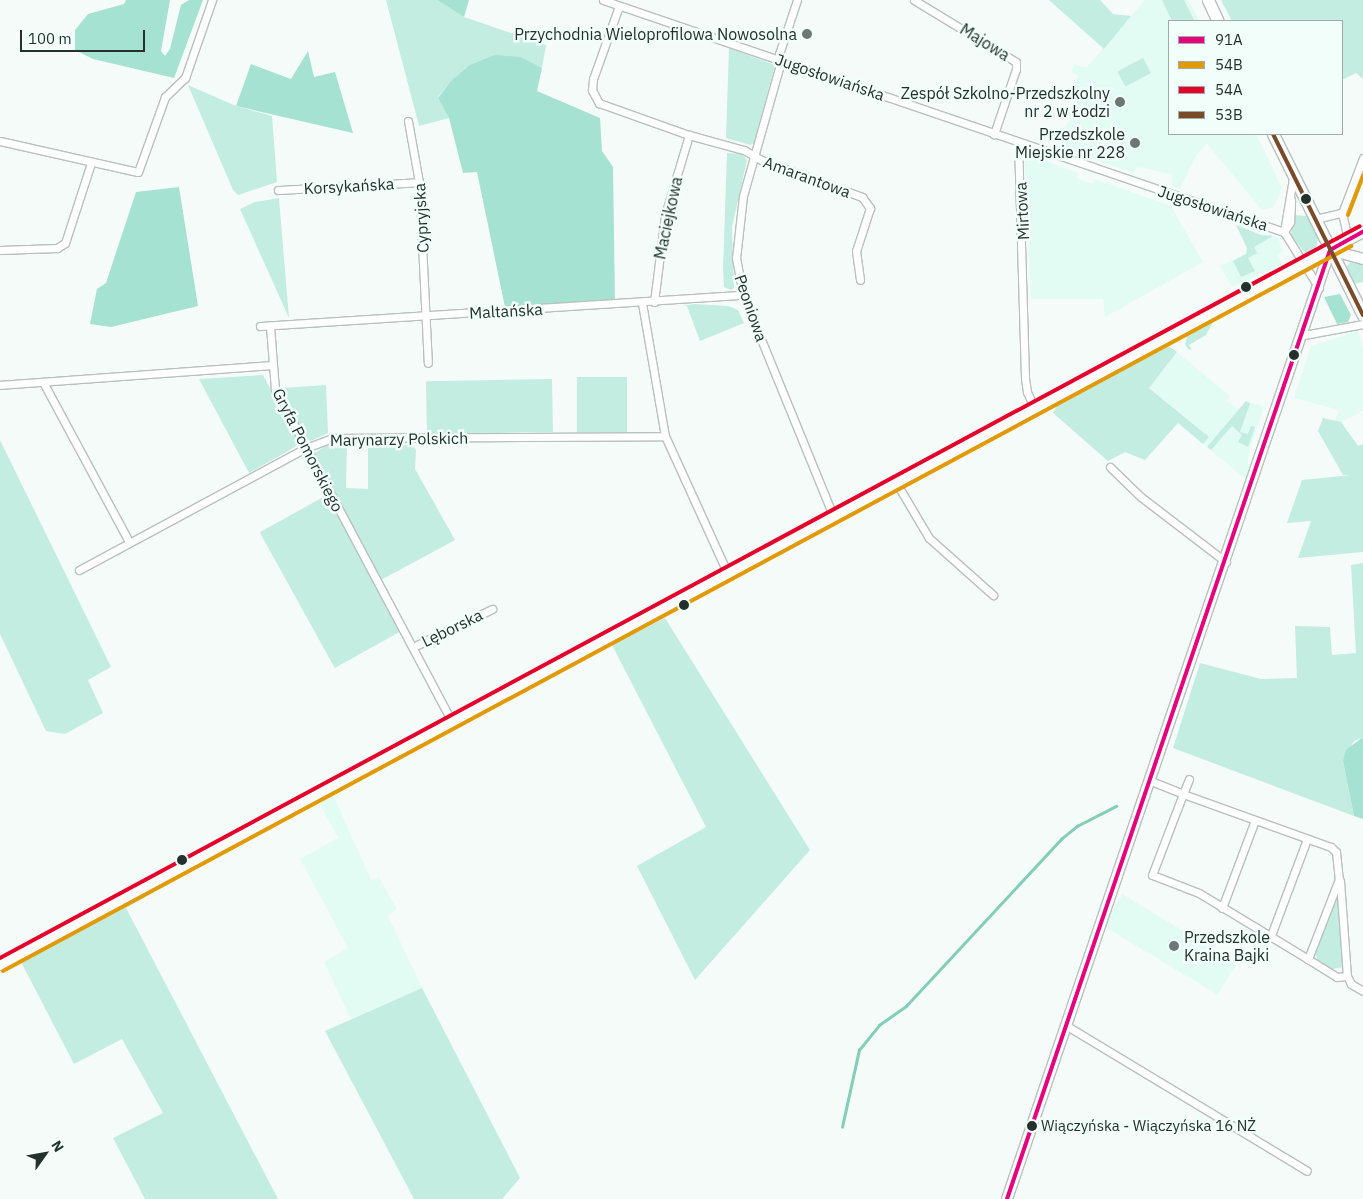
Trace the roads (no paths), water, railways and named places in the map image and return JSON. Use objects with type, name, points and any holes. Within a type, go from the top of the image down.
[{"type":"main road","points":[[1208,0],[1218,20]]},
{"type":"main road","points":[[1274,135],[1363,315]]},
{"type":"street","points":[[0,140],[132,173],[140,169],[165,97],[185,78],[212,0]]},
{"type":"street","name":"Jugosłowiańska","points":[[603,0],[1284,232]]},
{"type":"street","name":"Peoniowa","points":[[797,0],[754,156],[736,240],[737,267],[743,295],[834,518]]},
{"type":"street","name":"Majowa","points":[[914,0],[1016,62],[1016,69],[994,134]]},
{"type":"street","points":[[620,6],[594,78],[594,97],[605,106],[689,135],[744,150],[754,156]]},
{"type":"street","name":"Cypryjska","points":[[408,121],[419,182],[428,363]]},
{"type":"street","name":"Maciejkowa","points":[[654,302],[665,215],[689,135]]},
{"type":"street","name":"Mirtowa","points":[[1018,142],[1024,280],[1022,316],[1026,384],[1035,409]]},
{"type":"street","name":"Amarantowa","points":[[754,156],[865,200],[870,208],[856,251],[860,280]]},
{"type":"street","points":[[1348,240],[1342,214],[1363,158]]},
{"type":"street","points":[[0,250],[57,248],[65,243],[91,163]]},
{"type":"street","points":[[1294,175],[1290,200],[1290,222],[1284,232],[1319,288]]},
{"type":"street","name":"Korsykańska","points":[[278,190],[419,182]]},
{"type":"street","points":[[1315,220],[1342,214]]},
{"type":"street","points":[[0,964],[834,518],[1363,232]]},
{"type":"street","points":[[1330,250],[1363,259]]},
{"type":"street","points":[[1007,1199],[1304,335],[1330,250]]},
{"type":"street","name":"Maltańska","points":[[260,326],[642,303],[743,295]]},
{"type":"street","points":[[642,303],[665,436],[728,574]]},
{"type":"street","points":[[1304,335],[1363,324]]},
{"type":"street","points":[[270,326],[272,365]]},
{"type":"street","name":"Gryfa Pomorskiego","points":[[0,385],[272,365],[275,389],[452,722]]},
{"type":"street","points":[[43,382],[129,542]]},
{"type":"street","name":"Marynarzy Polskich","points":[[79,570],[306,448],[332,438],[665,436]]},
{"type":"street","points":[[1110,467],[1140,498],[1226,562]]},
{"type":"street","points":[[897,484],[929,538],[993,595]]},
{"type":"street","name":"Lęborska","points":[[413,647],[492,609]]},
{"type":"street","points":[[1188,779],[1152,875],[1192,890],[1338,977],[1347,976]]},
{"type":"street","points":[[1152,781],[1307,839],[1336,852],[1347,976],[1351,984],[1363,991]]},
{"type":"street","points":[[1222,908],[1255,820]]},
{"type":"street","points":[[1270,938],[1307,839]]},
{"type":"street","points":[[1308,959],[1339,879]]},
{"type":"street","points":[[1067,1026],[1307,1171]]},
{"type":"waterway","points":[[842,1127],[859,1050],[879,1025],[906,1006],[1061,839],[1077,826],[1116,806]]},
{"type":"place","name":"Przychodnia Wieloprofilowa Nowosolna","points":[[807,34]]},
{"type":"place","name":"Zespół Szkolno-Przedszkolny nr 2 w Łodzi","points":[[1120,102]]},
{"type":"place","name":"Przedszkole Miejskie nr 228","points":[[1135,143]]},
{"type":"place","name":"Przedszkole Kraina Bajki","points":[[1174,946]]},
{"type":"place","name":"Wiączyńska - Wiączyńska 16 NŻ","points":[[1032,1126]]}]
